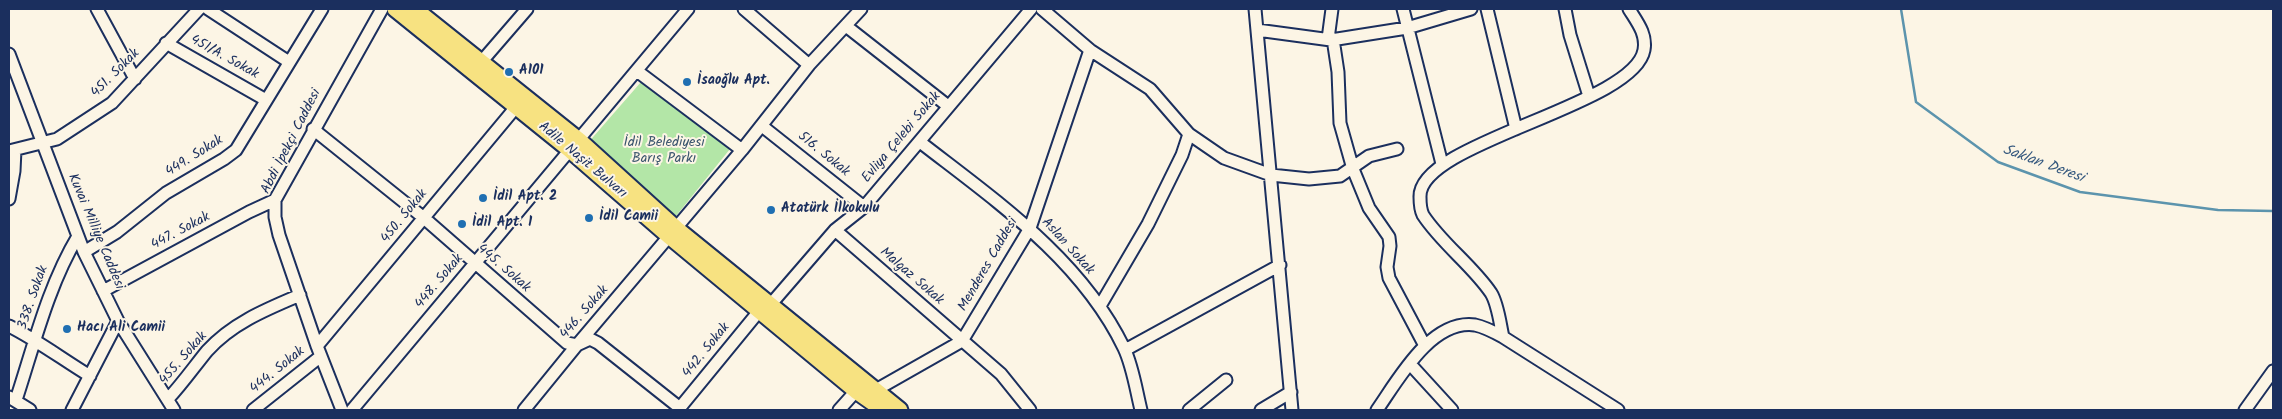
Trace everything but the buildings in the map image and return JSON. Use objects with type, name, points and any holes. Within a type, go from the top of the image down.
[{"type":"main road","name":"Adile Naşit Bulvarı","points":[[395,9],[476,68],[520,92],[575,146],[673,233],[765,307],[900,410]]},
{"type":"main road","name":"Adile Naşit Bulvarı","points":[[415,9],[516,107],[575,146]]},
{"type":"main road","name":"Adile Naşit Bulvarı","points":[[765,307],[856,391],[883,410]]},
{"type":"street","points":[[97,9],[135,78]]},
{"type":"street","name":"451. Sokak","points":[[12,151],[57,139],[112,103],[199,9]]},
{"type":"street","name":"449. Sokak","points":[[84,252],[117,232],[166,193],[236,150],[322,9]]},
{"type":"street","name":"Abdi İpekçi Caddesi","points":[[342,410],[319,351],[280,234],[275,200],[313,129],[382,9]]},
{"type":"street","points":[[476,68],[527,9]]},
{"type":"street","name":"448. Sokak","points":[[352,410],[688,9]]},
{"type":"street","points":[[744,9],[809,65]]},
{"type":"street","name":"446. Sokak","points":[[524,410],[576,345],[762,126],[809,65],[861,9]]},
{"type":"street","name":"Evliya Çelebi Sokak","points":[[765,307],[835,230],[864,207],[1031,9]]},
{"type":"street","points":[[1042,9],[1090,50],[1150,89],[1189,134],[1224,158],[1271,175],[1309,179],[1340,176],[1353,169],[1369,156],[1397,149]]},
{"type":"street","points":[[1255,9],[1292,410]]},
{"type":"street","points":[[1332,9],[1330,39],[1338,72],[1340,123],[1353,169],[1369,208],[1389,237],[1390,246],[1387,267],[1389,278],[1425,346]]},
{"type":"street","points":[[1403,9],[1442,164]]},
{"type":"street","points":[[1257,30],[1330,39],[1407,28],[1471,9]]},
{"type":"street","points":[[1487,9],[1516,128]]},
{"type":"street","points":[[1565,9],[1570,34],[1589,96]]},
{"type":"street","points":[[1503,337],[1492,294],[1422,214],[1419,196],[1422,185],[1442,164],[1516,128],[1589,96],[1627,76],[1636,67],[1644,52],[1644,34],[1629,9]]},
{"type":"street","points":[[214,10],[289,62]]},
{"type":"street","points":[[846,26],[948,106]]},
{"type":"street","name":"451/A. Sokak","points":[[166,43],[266,100]]},
{"type":"street","name":"Menderes Caddesi","points":[[874,391],[962,341],[1030,228],[1090,50]]},
{"type":"street","name":"Kuvai Milliye Caddesi","points":[[9,54],[84,252],[118,321],[174,410]]},
{"type":"street","points":[[637,71],[742,150]]},
{"type":"street","name":"450. Sokak","points":[[319,351],[424,218],[516,107]]},
{"type":"street","name":"516. Sokak","points":[[762,126],[864,207]]},
{"type":"street","name":"445. Sokak","points":[[313,129],[424,218],[567,343],[576,345]]},
{"type":"street","points":[[1100,306],[1148,224],[1182,155],[1189,134]]},
{"type":"street","name":"Aslan Sokak","points":[[920,142],[1030,228],[1100,306],[1125,350],[1141,410]]},
{"type":"street","points":[[9,199],[14,171],[12,151]]},
{"type":"street","name":"447. Sokak","points":[[103,291],[248,212],[275,200]]},
{"type":"street","name":"Malgaz Sokak","points":[[835,230],[1001,374],[1030,410]]},
{"type":"street","name":"338. Sokak","points":[[13,399],[64,260],[78,236]]},
{"type":"street","points":[[1125,350],[1280,265]]},
{"type":"street","name":"455. Sokak","points":[[168,399],[209,349],[232,329],[262,310],[300,295]]},
{"type":"street","name":"442. Sokak","points":[[679,409],[765,307]]},
{"type":"street","points":[[72,410],[118,321]]},
{"type":"street","points":[[1377,410],[1425,346],[1446,330],[1460,325],[1473,325],[1486,328],[1503,337],[1618,410]]},
{"type":"street","points":[[9,326],[36,339],[42,346],[90,376]]},
{"type":"street","points":[[576,345],[590,339],[598,343],[679,409]]},
{"type":"street","name":"444. Sokak","points":[[253,410],[319,351]]},
{"type":"street","points":[[1410,364],[1452,410]]},
{"type":"street","points":[[2245,410],[2273,371]]},
{"type":"street","points":[[1189,410],[1226,380]]},
{"type":"street","points":[[839,410],[856,391]]},
{"type":"street","points":[[1260,410],[1291,392]]},
{"type":"street","points":[[13,399],[30,410]]},
{"type":"green space","name":"İdil Belediyesi Barış Parkı","points":[[641,82],[730,149],[676,216],[587,144]]},
{"type":"waterway","name":"Saklan Deresi","points":[[1901,9],[1916,102],[1998,162],[2080,192],[2218,210],[2273,211]]},
{"type":"place","name":"A101","points":[[509,72]]},
{"type":"place","name":"İsaoğlu Apt.","points":[[687,82]]},
{"type":"place","name":"İdil Apt. 2","points":[[483,198]]},
{"type":"place","name":"Atatürk İlkokulu","points":[[771,210]]},
{"type":"place","name":"İdil Camii","points":[[589,218]]},
{"type":"place","name":"İdil Apt. 1","points":[[462,224]]},
{"type":"place","name":"Hacı Ali Camii","points":[[67,329]]}]
